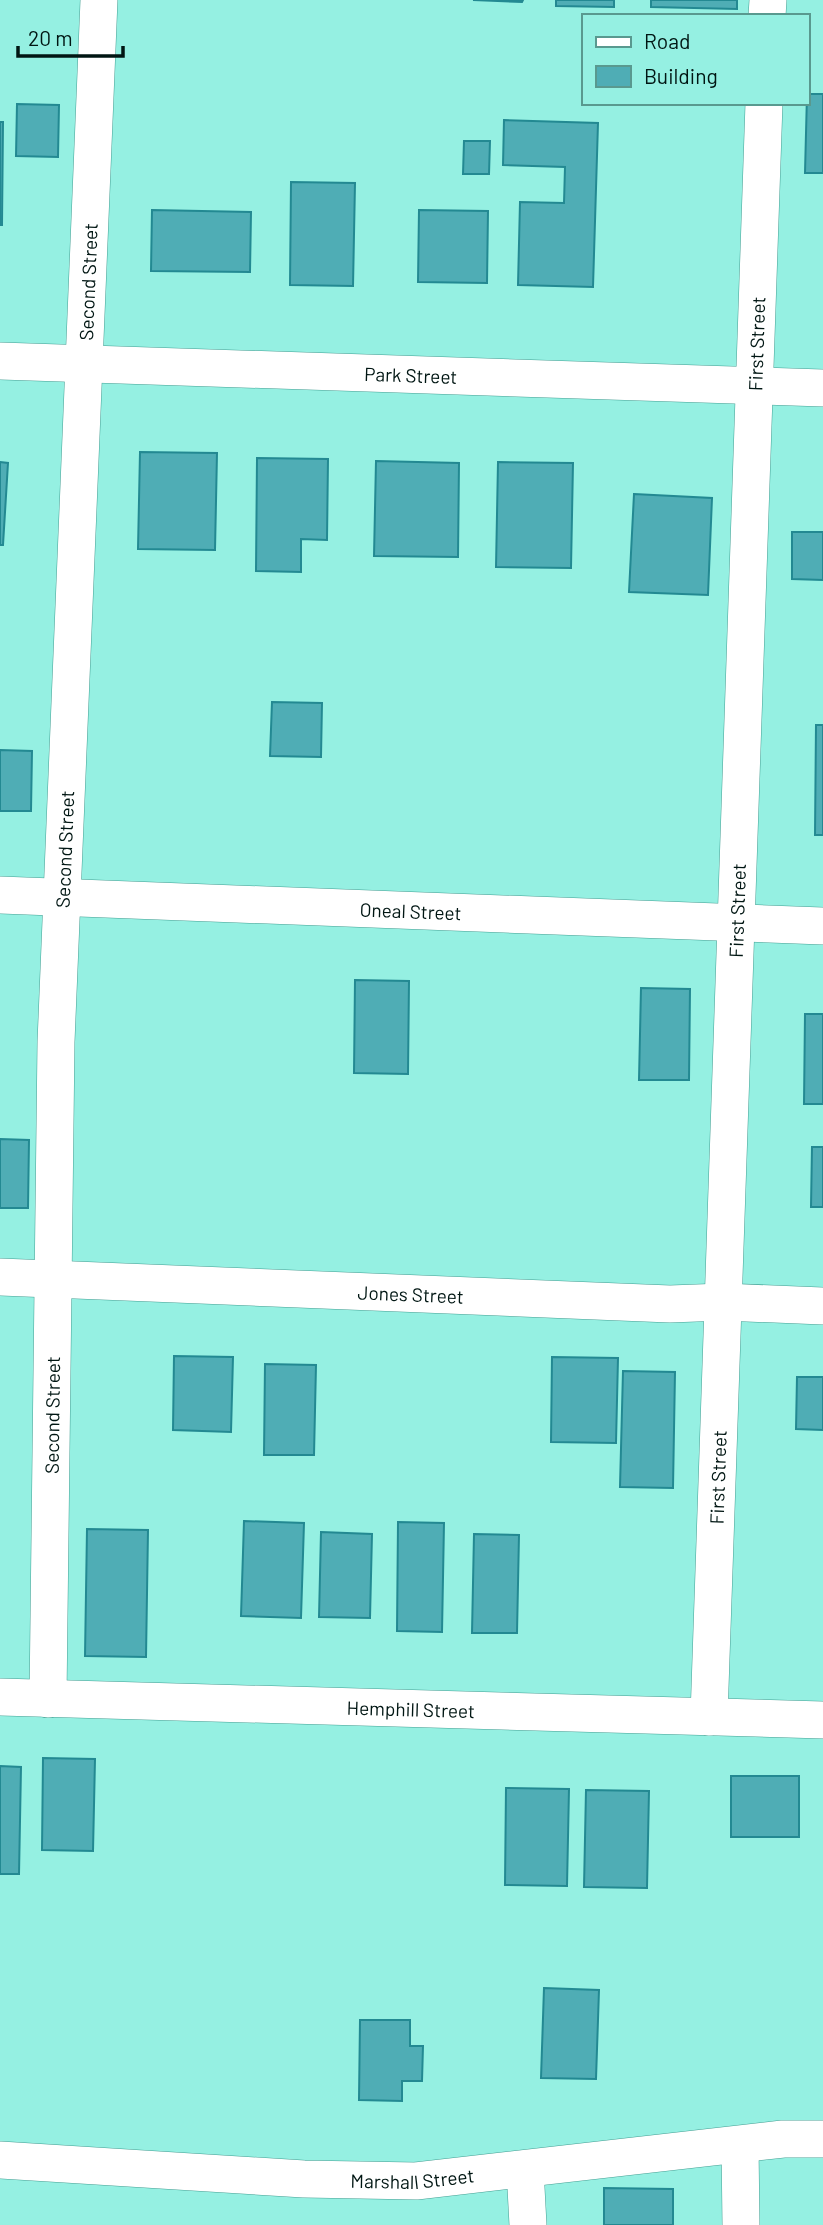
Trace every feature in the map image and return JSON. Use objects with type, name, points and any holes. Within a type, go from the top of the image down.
[{"type":"street","name":"Second Street","points":[[48,1699],[56,1042],[99,0]]},
{"type":"street","name":"First Street","points":[[709,1717],[764,105]]},
{"type":"street","name":"Park Street","points":[[0,362],[823,388]]},
{"type":"street","name":"Oneal Street","points":[[0,895],[823,926]]},
{"type":"street","name":"Jones Street","points":[[0,1277],[670,1304],[723,1302],[823,1306]]},
{"type":"street","name":"Hemphill Street","points":[[0,1697],[823,1720]]},
{"type":"street","name":"Marshall Street","points":[[0,2160],[304,2179],[416,2181],[740,2144],[823,2139]]},
{"type":"street","points":[[740,2144],[741,2225]]},
{"type":"street","points":[[525,2169],[528,2225]]},
{"type":"building","points":[[473,0],[523,0],[522,2]]},
{"type":"building","points":[[556,0],[614,0],[614,7],[556,6]]},
{"type":"building","points":[[651,0],[737,0],[737,9],[651,7]]},
{"type":"building","points":[[809,94],[823,94],[823,173],[805,173]]},
{"type":"building","points":[[17,104],[59,105],[58,157],[16,156]]},
{"type":"building","points":[[504,120],[598,123],[593,287],[518,285],[520,202],[564,203],[565,167],[503,165]]},
{"type":"building","points":[[0,122],[3,122],[2,225],[0,225]]},
{"type":"building","points":[[464,141],[490,141],[489,174],[463,174]]},
{"type":"building","points":[[291,182],[355,183],[353,286],[290,285]]},
{"type":"building","points":[[152,210],[251,212],[250,272],[151,271]]},
{"type":"building","points":[[419,210],[488,211],[487,283],[418,282]]},
{"type":"building","points":[[140,452],[217,453],[215,550],[138,549]]},
{"type":"building","points":[[257,458],[328,459],[327,540],[301,539],[301,572],[256,571]]},
{"type":"building","points":[[376,461],[459,463],[458,557],[374,556]]},
{"type":"building","points":[[0,462],[8,463],[3,545],[0,545]]},
{"type":"building","points":[[498,462],[573,463],[571,568],[496,567]]},
{"type":"building","points":[[634,494],[712,498],[708,595],[629,592]]},
{"type":"building","points":[[792,532],[823,532],[823,580],[792,579]]},
{"type":"building","points":[[272,702],[322,703],[321,757],[270,756]]},
{"type":"building","points":[[816,725],[823,725],[823,835],[815,835]]},
{"type":"building","points":[[0,750],[32,751],[31,811],[0,811]]},
{"type":"building","points":[[355,980],[409,981],[408,1074],[354,1073]]},
{"type":"building","points":[[641,988],[690,989],[689,1080],[639,1080]]},
{"type":"building","points":[[805,1014],[823,1014],[823,1104],[804,1104]]},
{"type":"building","points":[[0,1139],[29,1140],[28,1208],[0,1208]]},
{"type":"building","points":[[812,1147],[823,1147],[823,1207],[811,1207]]},
{"type":"building","points":[[174,1356],[233,1357],[231,1432],[173,1430]]},
{"type":"building","points":[[552,1357],[618,1358],[616,1443],[551,1442]]},
{"type":"building","points":[[265,1364],[316,1365],[314,1455],[264,1455]]},
{"type":"building","points":[[623,1371],[675,1372],[673,1488],[620,1487]]},
{"type":"building","points":[[797,1377],[823,1377],[823,1430],[796,1429]]},
{"type":"building","points":[[244,1521],[304,1523],[301,1618],[241,1616]]},
{"type":"building","points":[[398,1522],[444,1523],[442,1632],[397,1631]]},
{"type":"building","points":[[87,1529],[148,1530],[146,1657],[85,1656]]},
{"type":"building","points":[[321,1532],[372,1534],[370,1618],[319,1617]]},
{"type":"building","points":[[474,1534],[519,1535],[517,1633],[472,1633]]},
{"type":"building","points":[[43,1758],[95,1759],[93,1851],[42,1850]]},
{"type":"building","points":[[0,1766],[21,1767],[19,1874],[0,1874]]},
{"type":"building","points":[[731,1776],[799,1776],[799,1837],[731,1837]]},
{"type":"building","points":[[506,1788],[569,1789],[567,1886],[505,1885]]},
{"type":"building","points":[[586,1790],[649,1791],[647,1888],[584,1887]]},
{"type":"building","points":[[544,1988],[599,1990],[596,2079],[541,2078]]},
{"type":"building","points":[[360,2020],[410,2020],[410,2046],[423,2046],[422,2081],[402,2081],[402,2101],[359,2100]]},
{"type":"building","points":[[604,2188],[673,2189],[673,2225],[604,2225]]}]
